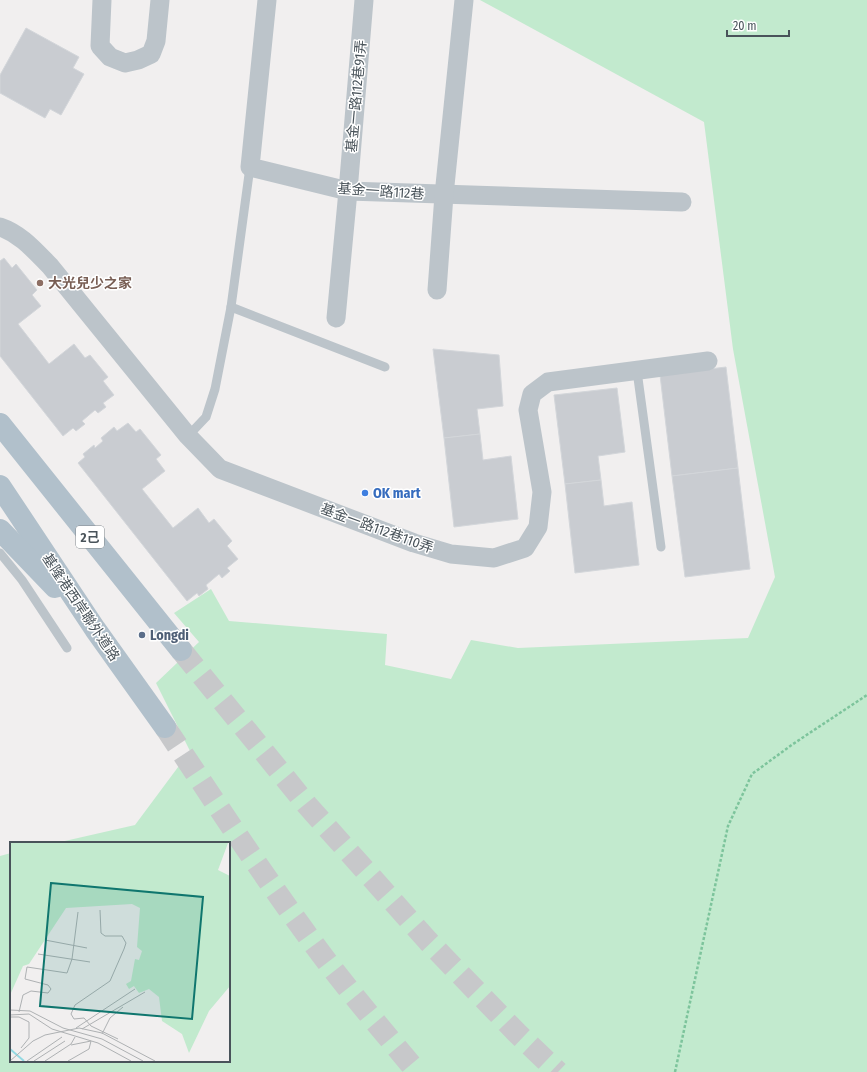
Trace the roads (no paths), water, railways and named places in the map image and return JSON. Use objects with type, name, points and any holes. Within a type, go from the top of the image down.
[{"type":"main road","name":"2己","points":[[0,424],[181,650]]},
{"type":"main road","name":"基隆港西岸聯外道路","points":[[0,486],[95,629],[165,727]]},
{"type":"main road","points":[[0,530],[95,629]]},
{"type":"street","points":[[102,0],[100,46],[110,57],[125,62],[138,60],[151,54],[156,41],[160,0]]},
{"type":"street","points":[[250,167],[267,0]]},
{"type":"street","name":"基金一路112巷91弄","points":[[336,318],[364,0]]},
{"type":"street","points":[[437,290],[444,195],[464,0]]},
{"type":"street","name":"基金一路112巷","points":[[250,167],[348,191],[682,202]]},
{"type":"street","name":"基金一路112巷110弄","points":[[0,227],[27,242],[50,266],[188,436],[220,469],[414,543],[451,554],[494,558],[525,548],[538,526],[542,492],[528,410],[532,394],[548,382],[708,361]]},
{"type":"lane","points":[[188,436],[206,417],[215,389],[232,307],[250,167]]},
{"type":"lane","points":[[232,307],[385,367]]},
{"type":"lane","points":[[637,371],[661,547]]},
{"type":"lane","points":[[0,553],[22,580],[67,648]]},
{"type":"tunnel","points":[[181,650],[307,805],[428,941],[517,1033],[558,1072]]},
{"type":"tunnel","points":[[165,727],[251,856],[318,950],[417,1072]]},
{"type":"place","name":"大光兒少之家","points":[[40,283]]},
{"type":"place","name":"OK mart","points":[[365,493]]},
{"type":"place","name":"Longdi","points":[[142,635]]}]
